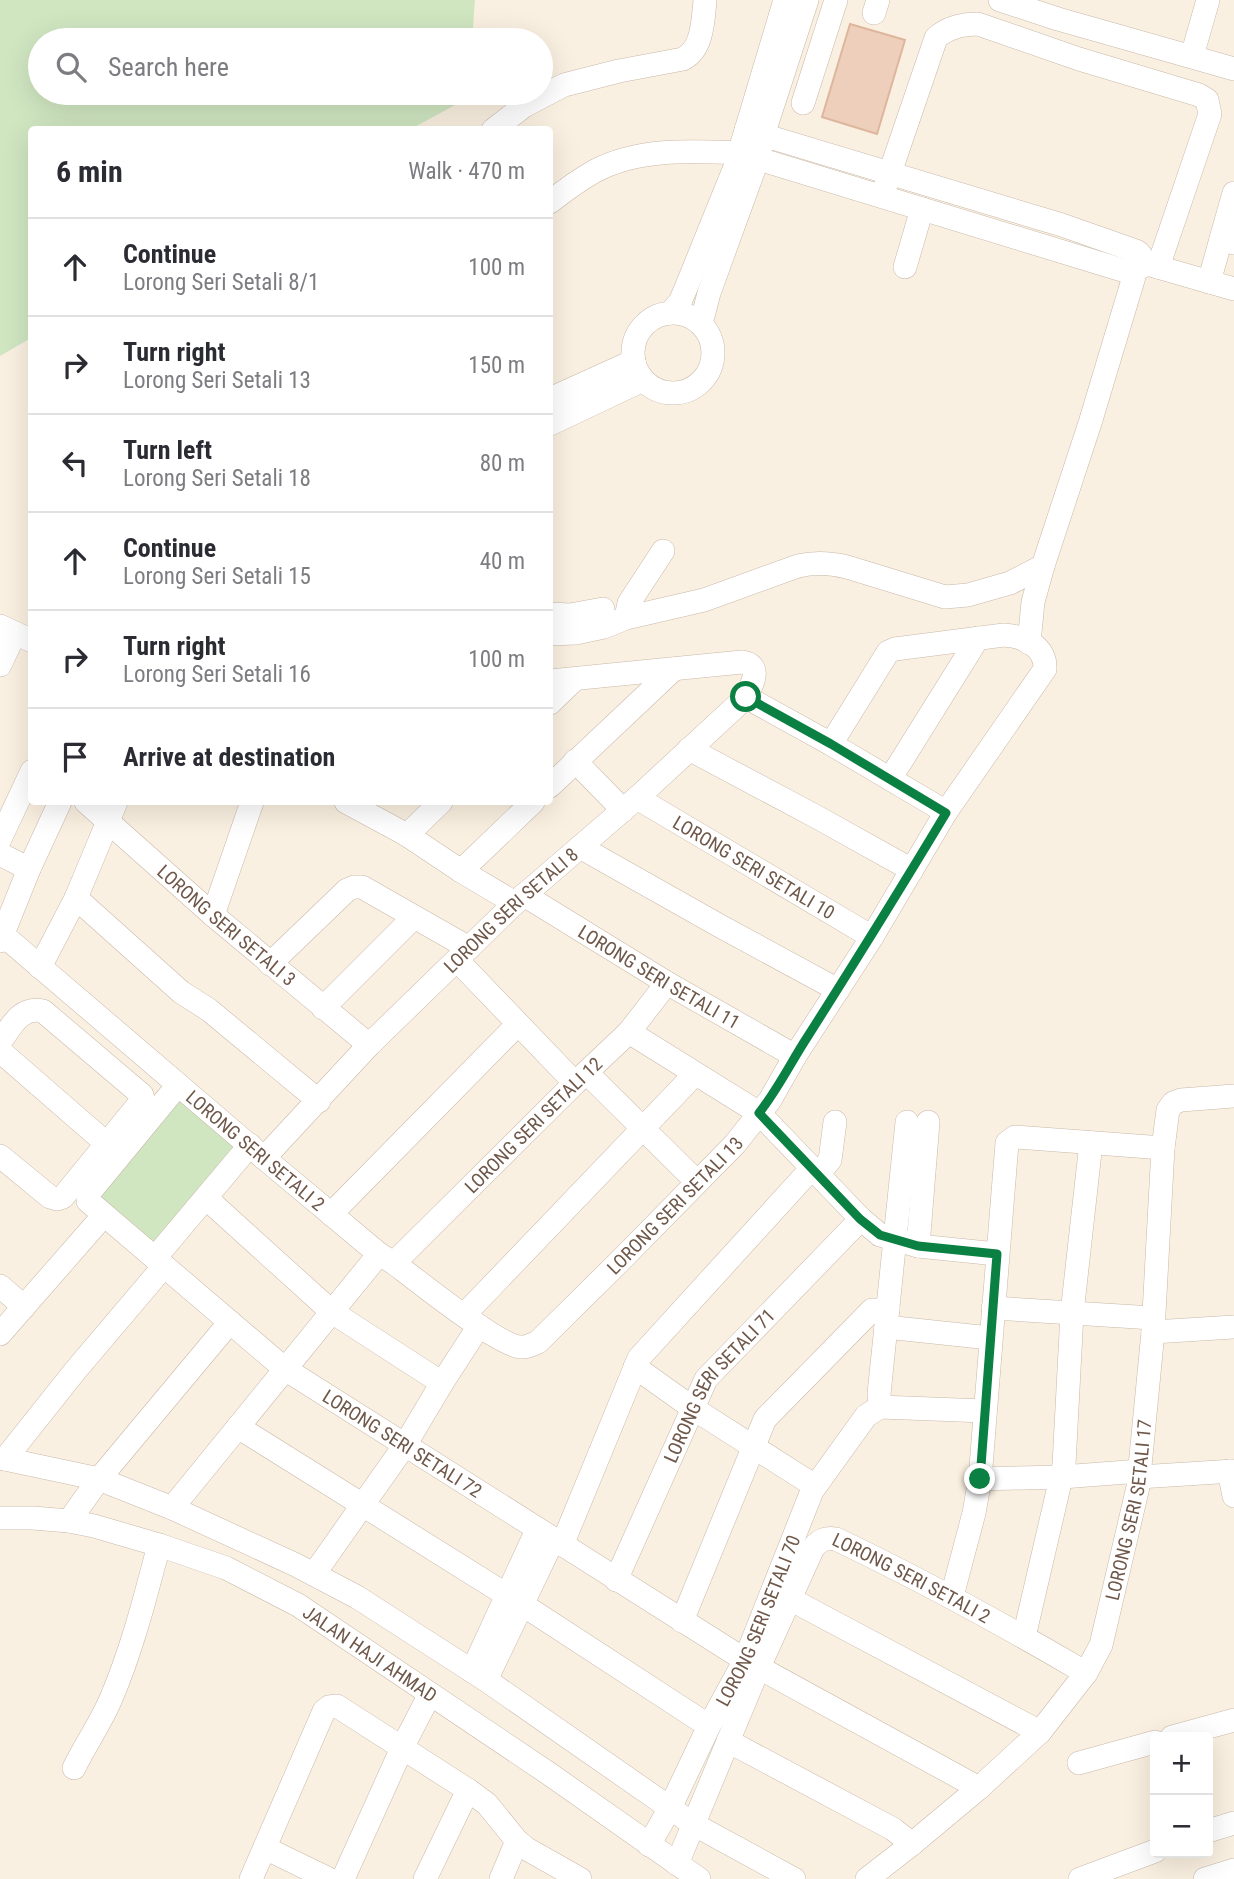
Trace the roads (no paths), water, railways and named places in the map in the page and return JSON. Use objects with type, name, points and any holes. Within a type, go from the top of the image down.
[{"type":"street","points":[[553,91],[564,85],[691,55],[698,45],[705,0]]},
{"type":"street","points":[[755,133],[785,0]]},
{"type":"street","points":[[701,324],[755,133],[807,0]]},
{"type":"street","points":[[803,103],[836,0]]},
{"type":"street","points":[[1000,0],[1061,9],[1234,69]]},
{"type":"street","points":[[1192,56],[1208,0]]},
{"type":"street","name":"LORONG SERI SETALI 13","points":[[521,1348],[538,1342],[735,1144],[759,1113],[872,937],[946,813],[1045,669],[1044,658],[1035,647],[1033,602],[1145,263],[1210,114],[1207,100],[1199,95],[1079,59],[978,24],[965,24],[943,32],[936,38],[885,185]]},
{"type":"street","points":[[498,126],[526,105]]},
{"type":"street","points":[[755,133],[885,185],[922,209],[1122,270],[1145,263]]},
{"type":"street","points":[[553,200],[596,171],[642,155],[685,152],[748,155],[1062,225],[1145,263],[1234,289]]},
{"type":"street","points":[[670,313],[680,302],[748,155]]},
{"type":"street","points":[[1209,282],[1228,241],[1234,193]]},
{"type":"street","points":[[905,267],[922,209]]},
{"type":"street","points":[[670,313],[681,314],[701,324],[712,347],[712,360],[701,382],[678,393],[653,388],[639,370],[634,348],[638,335],[646,324],[657,316],[670,313]]},
{"type":"street","points":[[553,398],[639,370]]},
{"type":"street","points":[[553,422],[639,370]]},
{"type":"street","points":[[626,618],[629,603],[663,551]]},
{"type":"street","points":[[553,634],[576,633],[604,627],[626,618],[704,600],[809,564],[847,567],[945,597],[968,595],[1010,583],[1044,566]]},
{"type":"street","points":[[553,614],[570,615],[603,608]]},
{"type":"street","points":[[0,665],[16,633]]},
{"type":"street","points":[[831,744],[888,652],[1004,635],[1021,636],[1035,647]]},
{"type":"street","points":[[890,779],[978,638]]},
{"type":"street","points":[[553,681],[749,663],[753,666],[753,683],[746,697],[946,813]]},
{"type":"street","points":[[553,783],[674,669]]},
{"type":"street","points":[[553,700],[575,679]]},
{"type":"street","name":"LORONG SERI SETALI 8","points":[[3,1458],[75,1371],[206,1198],[319,1101],[369,1045],[520,899],[630,804],[746,697]]},
{"type":"street","points":[[689,749],[912,870]]},
{"type":"street","name":"LORONG SERI SETALI 10","points":[[575,761],[579,767],[630,804],[872,937]]},
{"type":"street","points":[[0,839],[28,780]]},
{"type":"street","points":[[1,938],[59,805]]},
{"type":"street","name":"LORONG SERI SETALI 3","points":[[95,805],[112,811],[213,915],[369,1045]]},
{"type":"street","points":[[213,915],[251,805]]},
{"type":"street","name":"LORONG SERI SETALI 11","points":[[352,805],[407,835],[461,871],[520,899],[795,1056]]},
{"type":"street","points":[[407,835],[438,805]]},
{"type":"street","points":[[461,871],[530,805]]},
{"type":"street","points":[[40,967],[76,898],[112,811]]},
{"type":"street","points":[[580,847],[838,990]]},
{"type":"street","points":[[0,854],[29,869]]},
{"type":"street","points":[[270,964],[347,890],[362,887],[414,917],[463,954],[518,1024],[643,1129],[697,1182]]},
{"type":"street","points":[[76,898],[181,992],[209,1010],[319,1101]]},
{"type":"street","points":[[323,1008],[414,917]]},
{"type":"street","name":"LORONG SERI SETALI 2","points":[[1,938],[40,967],[387,1259],[471,1321],[521,1348]]},
{"type":"street","name":"LORONG SERI SETALI 12","points":[[172,1508],[332,1312],[629,1032],[667,983]]},
{"type":"street","points":[[0,1042],[23,1013],[29,1010],[43,1011],[142,1095],[143,1099],[63,1197],[50,1197],[0,1156]]},
{"type":"street","points":[[332,1215],[518,1024]]},
{"type":"street","points":[[629,1032],[759,1113],[860,1219],[880,1235],[918,1246],[997,1254]]},
{"type":"street","points":[[107,1066],[127,1041]]},
{"type":"street","points":[[0,1051],[107,1143]]},
{"type":"street","points":[[314,1574],[405,1445],[442,1383],[471,1321],[569,1204],[695,1074]]},
{"type":"street","name":"LORONG SERI SETALI 72","points":[[178,1085],[89,1193],[88,1201],[285,1369],[752,1664],[979,1788]]},
{"type":"street","name":"LORONG SERI SETALI 17","points":[[867,1879],[979,1788],[1040,1732],[1086,1672],[1101,1645],[1139,1474],[1153,1325],[1163,1148],[1168,1110],[1173,1103],[1181,1100],[1234,1096]]},
{"type":"street","points":[[479,1675],[514,1600],[551,1538],[639,1358],[815,1171],[830,1160],[835,1122]]},
{"type":"street","points":[[918,1246],[918,1122],[895,1241],[879,1394],[880,1407],[985,1411]]},
{"type":"street","points":[[952,1596],[980,1479],[1007,1143],[1015,1137],[1163,1148]]},
{"type":"street","points":[[1024,1637],[1062,1477],[1072,1313],[1091,1143]]},
{"type":"street","points":[[206,1198],[332,1312],[442,1383]]},
{"type":"street","points":[[0,1334],[104,1215]]},
{"type":"street","name":"LORONG SERI SETALI 71","points":[[616,1580],[706,1379],[860,1219]]},
{"type":"street","points":[[0,1286],[23,1307]]},
{"type":"street","points":[[993,1308],[1072,1313],[1153,1325],[1234,1327]]},
{"type":"street","points":[[682,1621],[765,1419],[872,1310],[887,1318],[990,1338]]},
{"type":"street","points":[[69,1521],[99,1479],[230,1322]]},
{"type":"street","points":[[635,1367],[694,1409],[816,1486]]},
{"type":"street","name":"LORONG SERI SETALI 70","points":[[649,1845],[709,1726],[752,1664],[812,1491],[866,1416],[880,1407]]},
{"type":"street","points":[[238,1427],[549,1621],[709,1726]]},
{"type":"street","points":[[3,1458],[99,1479],[172,1508],[314,1574],[357,1597],[479,1675],[693,1824],[794,1879]]},
{"type":"street","points":[[980,1479],[1232,1471],[1234,1496]]},
{"type":"street","name":"JALAN HAJI AHMAD","points":[[0,1518],[69,1521],[94,1526],[226,1568],[298,1605],[699,1879]]},
{"type":"street","name":"LORONG SERI SETALI 2","points":[[752,1664],[790,1599],[813,1548],[820,1541],[830,1538],[952,1596],[1086,1672]]},
{"type":"street","points":[[74,1768],[103,1716],[129,1653],[159,1545]]},
{"type":"street","points":[[790,1599],[1040,1732]]},
{"type":"street","points":[[677,1864],[728,1741],[752,1664]]},
{"type":"street","points":[[342,1879],[430,1694]]},
{"type":"street","points":[[251,1879],[324,1711],[337,1706],[468,1790],[487,1804],[517,1841],[527,1849],[580,1879]]},
{"type":"street","points":[[1192,1732],[1234,1720]]},
{"type":"street","points":[[728,1741],[893,1829],[912,1844]]},
{"type":"street","points":[[1079,1763],[1150,1743]]},
{"type":"street","points":[[425,1879],[468,1790]]},
{"type":"street","points":[[1213,1829],[1234,1823]]},
{"type":"street","points":[[500,1879],[517,1841]]},
{"type":"street","points":[[265,1848],[329,1879]]},
{"type":"street","points":[[1080,1879],[1150,1853]]},
{"type":"street","points":[[1205,1879],[1234,1870]]}]
